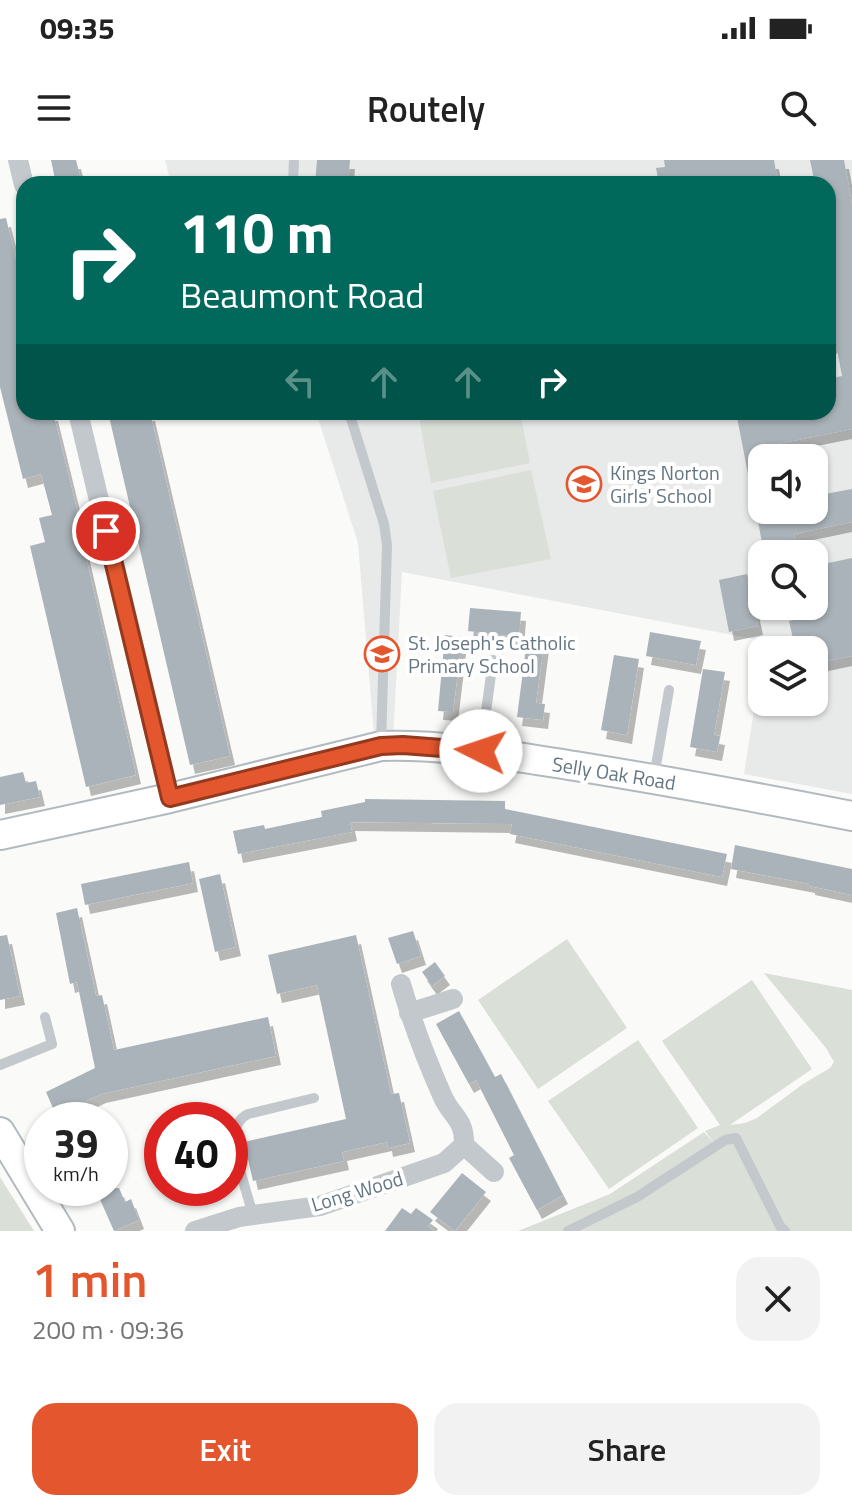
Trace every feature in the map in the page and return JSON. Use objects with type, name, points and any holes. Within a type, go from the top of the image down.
[{"type":"street","points":[[80,420],[170,798]]},
{"type":"street","name":"Selly Oak Road","points":[[0,835],[170,798],[381,746],[403,745],[481,751],[852,816]]},
{"type":"street","points":[[401,984],[419,1043],[444,1101],[465,1129],[464,1145],[494,1172]]},
{"type":"street","points":[[409,1013],[453,999]]},
{"type":"street","points":[[0,1132],[60,1231]]},
{"type":"street","name":"Long Wood","points":[[195,1231],[239,1217],[320,1206],[444,1163],[464,1145]]},
{"type":"lane","points":[[352,420],[384,524],[387,545],[381,746]]},
{"type":"lane","points":[[481,751],[493,660]]},
{"type":"lane","points":[[654,779],[669,690]]},
{"type":"lane","points":[[0,1065],[52,1044],[45,1017]]},
{"type":"lane","points":[[253,1215],[234,1142],[237,1124],[248,1114],[314,1098]]},
{"type":"lane","points":[[568,1231],[637,1197],[725,1140],[736,1138],[784,1229]]},
{"type":"shaded area","name":"Kings Norton Girls' School","points":[[165,160],[852,160],[852,794],[744,774],[753,716],[828,716],[828,636],[748,638],[402,572],[393,738],[374,735],[358,543],[319,420],[836,420],[836,176],[169,176]]},
{"type":"shaded area","points":[[419,420],[522,420],[530,463],[431,483]]},
{"type":"shaded area","points":[[531,470],[551,559],[451,578],[433,491]]},
{"type":"shaded area","points":[[567,939],[627,1028],[538,1089],[478,1000]]},
{"type":"shaded area","points":[[764,973],[852,990],[852,1231],[518,1231],[610,1194],[704,1132],[714,1143],[705,1131],[720,1125],[662,1041],[752,980],[812,1069],[730,1125],[757,1118],[830,1068],[834,1062],[826,1048]]},
{"type":"shaded area","points":[[638,1040],[698,1128],[609,1189],[548,1101]]},
{"type":"shaded area","points":[[0,1177],[34,1231],[0,1231]]},
{"type":"building","points":[[51,160],[76,160],[80,176],[54,176]]},
{"type":"building","points":[[317,160],[350,160],[349,176],[316,176]]},
{"type":"building","points":[[664,160],[774,160],[777,176],[658,176],[656,168],[665,167]]},
{"type":"building","points":[[810,160],[844,160],[852,204],[852,429],[777,444],[748,444],[748,474],[738,420],[836,420],[836,377],[842,376],[836,344],[836,176],[813,176]]},
{"type":"building","points":[[6,218],[16,259],[16,420],[55,420],[136,775],[86,787],[30,546],[45,542],[39,518],[52,515],[41,474],[23,479],[0,387],[0,219]]},
{"type":"building","points":[[110,420],[152,420],[230,756],[190,765]]},
{"type":"building","points":[[852,489],[852,522],[794,534],[795,540],[761,540],[759,524],[828,524],[828,493]]},
{"type":"building","points":[[852,558],[852,656],[828,661],[828,636],[792,636],[789,621],[828,620],[828,563]]},
{"type":"building","points":[[747,574],[748,620],[757,620],[758,626],[729,632],[719,580]]},
{"type":"building","points":[[470,608],[521,612],[519,637],[468,631]]},
{"type":"building","points":[[650,632],[701,641],[696,665],[646,656]]},
{"type":"building","points":[[445,635],[462,637],[453,712],[438,711]]},
{"type":"building","points":[[527,640],[544,642],[536,703],[545,704],[543,720],[517,717]]},
{"type":"building","points":[[614,655],[639,659],[627,735],[601,730]]},
{"type":"building","points":[[703,669],[725,672],[714,735],[720,736],[717,752],[690,747]]},
{"type":"building","points":[[23,772],[26,783],[36,781],[40,797],[0,805],[0,777]]},
{"type":"building","points":[[365,799],[505,801],[505,809],[727,854],[722,877],[510,834],[512,824],[350,822],[352,832],[238,854],[233,831],[264,825],[265,829],[322,817],[321,811],[365,802]]},
{"type":"building","points":[[735,845],[852,869],[852,895],[731,869]]},
{"type":"building","points":[[189,862],[193,883],[85,905],[81,884]]},
{"type":"building","points":[[220,874],[236,947],[215,952],[199,879]]},
{"type":"building","points":[[77,908],[96,996],[102,995],[114,1050],[268,1017],[276,1056],[101,1094],[84,1102],[50,1102],[46,1092],[95,1068],[77,982],[70,984],[56,913]]},
{"type":"building","points":[[413,931],[421,956],[397,964],[388,938]]},
{"type":"building","points":[[7,935],[20,996],[0,1000],[0,936]]},
{"type":"building","points":[[356,935],[391,1094],[399,1093],[410,1143],[388,1148],[387,1142],[342,1152],[344,1161],[253,1181],[248,1141],[346,1119],[317,985],[277,994],[268,955]]},
{"type":"building","points":[[435,962],[445,976],[432,986],[422,972]]},
{"type":"building","points":[[459,1011],[495,1077],[501,1074],[563,1195],[537,1210],[509,1158],[514,1155],[476,1080],[469,1084],[436,1024]]},
{"type":"building","points":[[462,1173],[486,1192],[455,1231],[430,1212]]},
{"type":"building","points":[[131,1199],[139,1220],[114,1231],[103,1206],[128,1206]]},
{"type":"building","points":[[402,1208],[411,1214],[416,1208],[433,1220],[428,1226],[434,1231],[385,1231]]},
{"type":"place","name":"Kings Norton Girls' School","points":[[584,484]]},
{"type":"place","name":"St. Joseph's Catholic Primary School","points":[[382,654]]},
{"type":"route","points":[[106,531],[170,798],[381,746],[481,751]]}]
